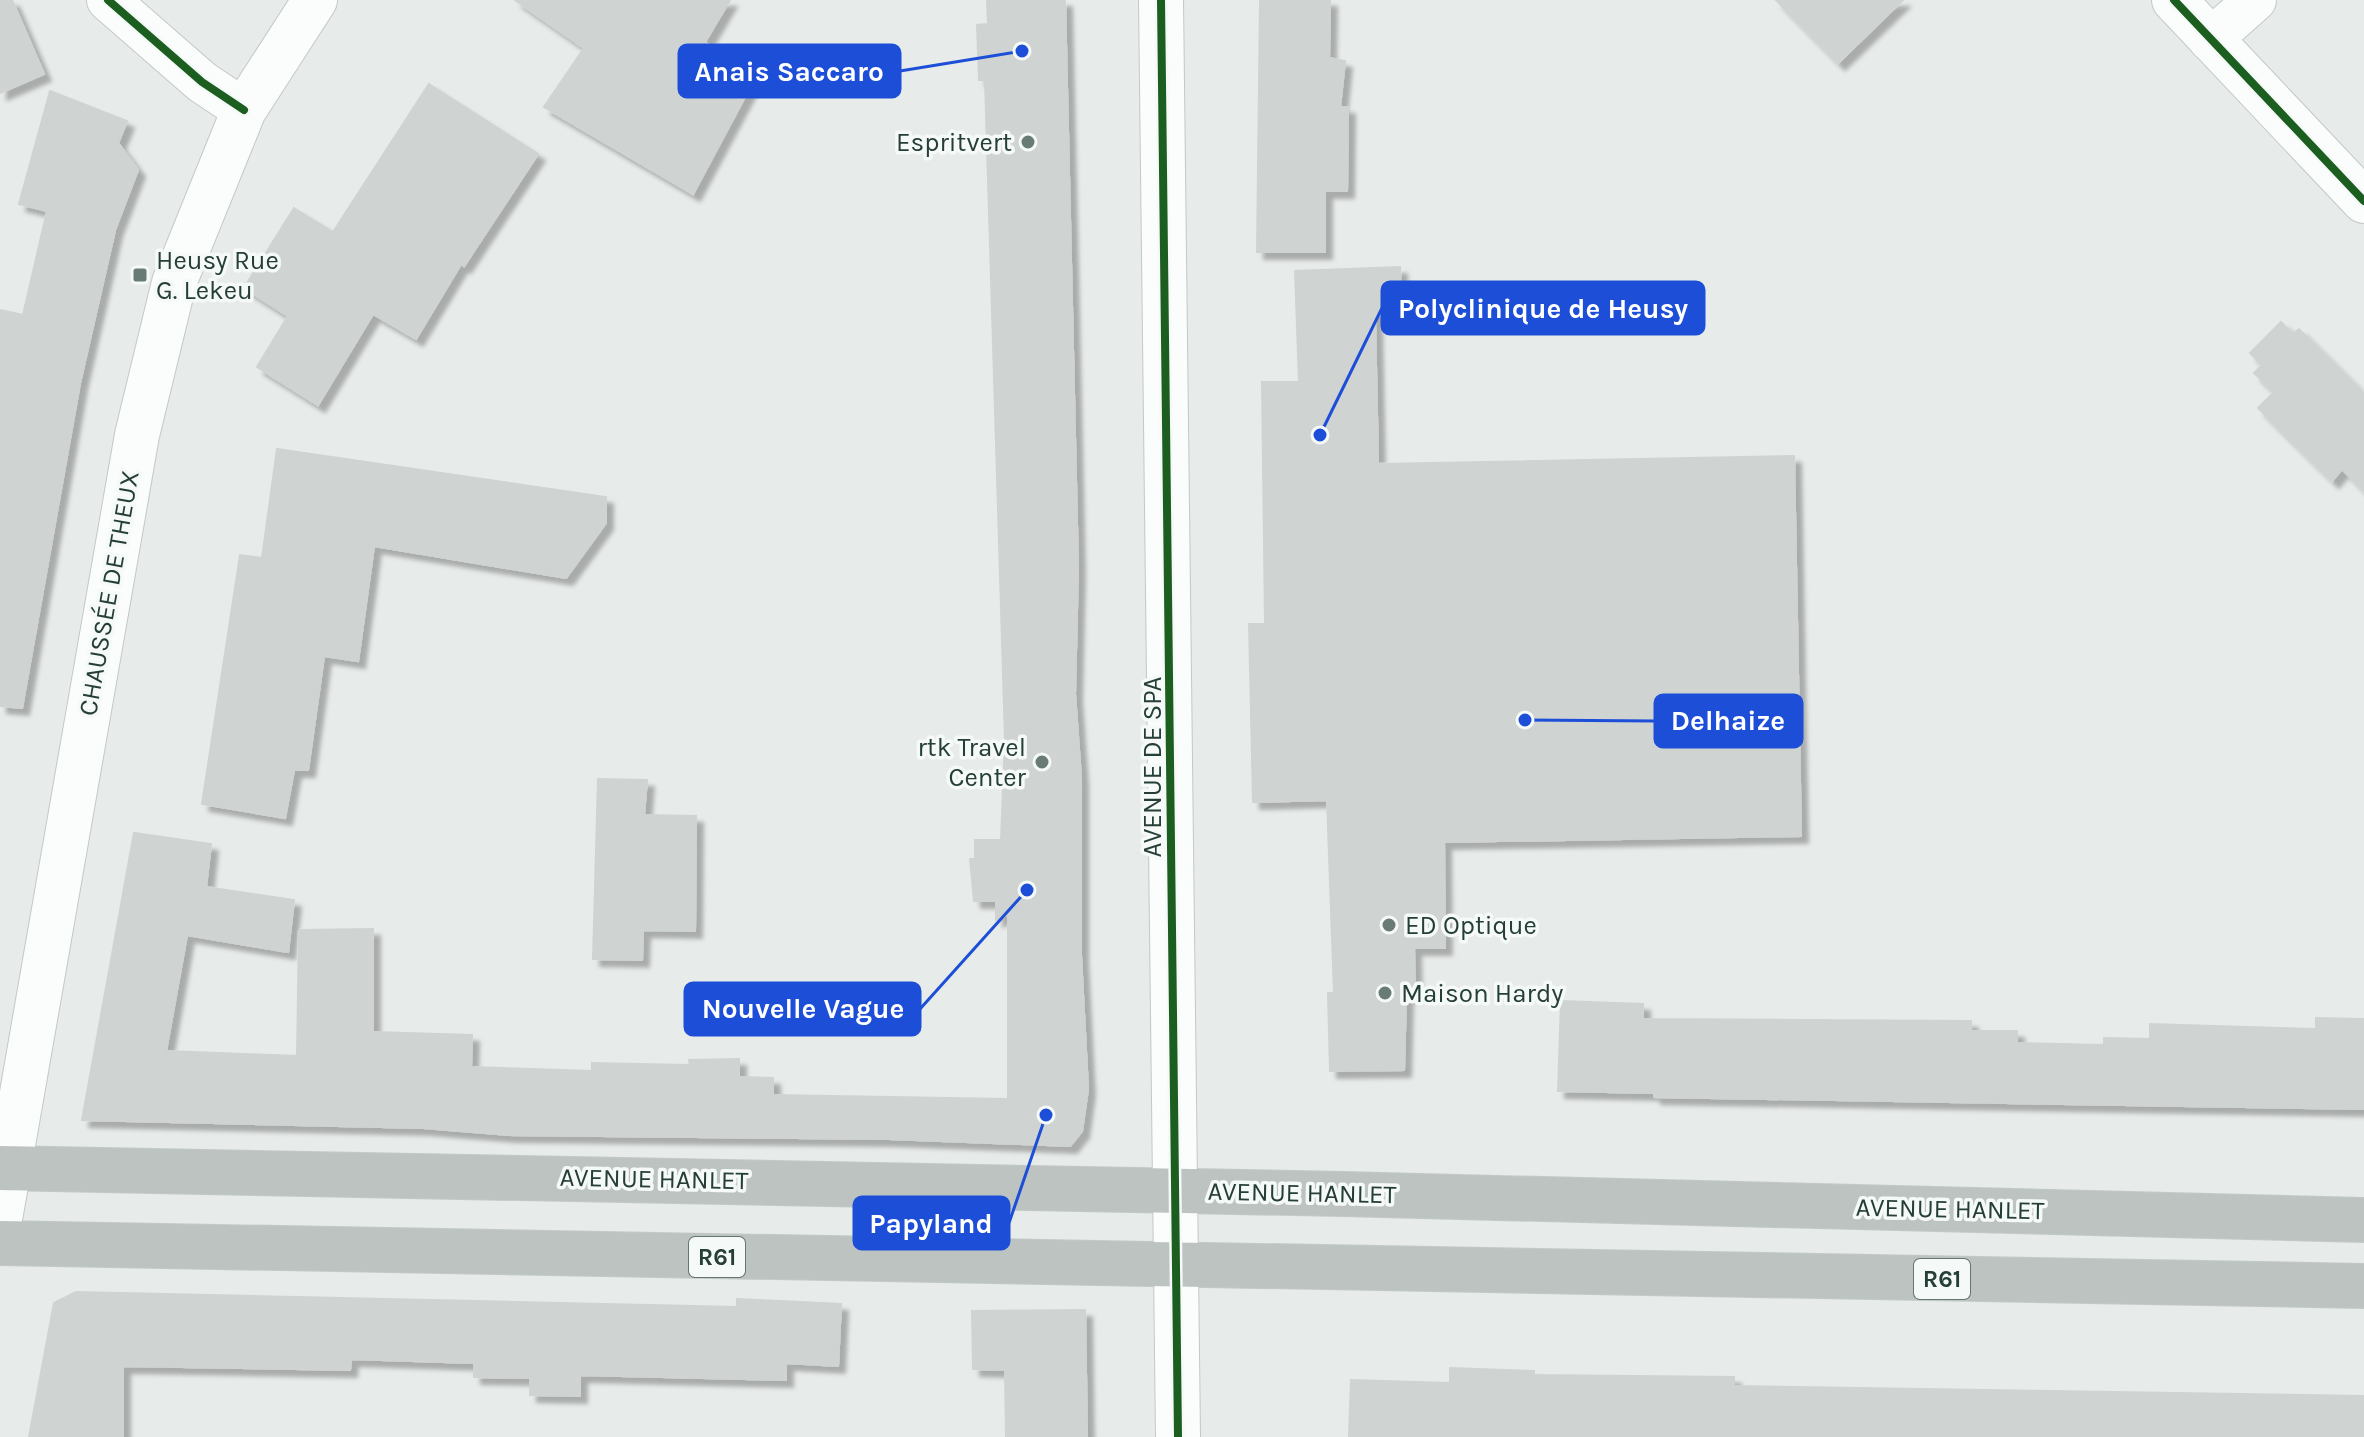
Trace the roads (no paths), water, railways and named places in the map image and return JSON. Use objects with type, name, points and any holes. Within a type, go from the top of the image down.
[{"type":"highway","name":"AVENUE HANLET","points":[[5,1167],[2364,1220]]},
{"type":"highway","name":"R61","points":[[0,1243],[1177,1267],[2364,1286]]},
{"type":"street","points":[[108,0],[202,82],[244,110]]},
{"type":"street","name":"CHAUSSÉE DE THEUX","points":[[0,1219],[5,1167],[137,435],[174,283],[244,110],[315,0]]},
{"type":"street","name":"AVENUE DE SPA","points":[[1161,0],[1178,1437]]},
{"type":"street","points":[[2174,0],[2364,201]]},
{"type":"street","points":[[2210,40],[2255,0]]},
{"type":"place","name":"Anais Saccaro","points":[[1022,51]]},
{"type":"place","name":"Espritvert","points":[[1028,142]]},
{"type":"place","name":"Heusy Rue G. Lekeu","points":[[140,275]]},
{"type":"place","name":"Polyclinique de Heusy","points":[[1320,435]]},
{"type":"place","name":"Delhaize","points":[[1525,720]]},
{"type":"place","name":"rtk Travel Center","points":[[1042,762]]},
{"type":"place","name":"Nouvelle Vague","points":[[1027,890]]},
{"type":"place","name":"ED Optique","points":[[1389,925]]},
{"type":"place","name":"Maison Hardy","points":[[1385,993]]},
{"type":"place","name":"Papyland","points":[[1046,1115]]}]
